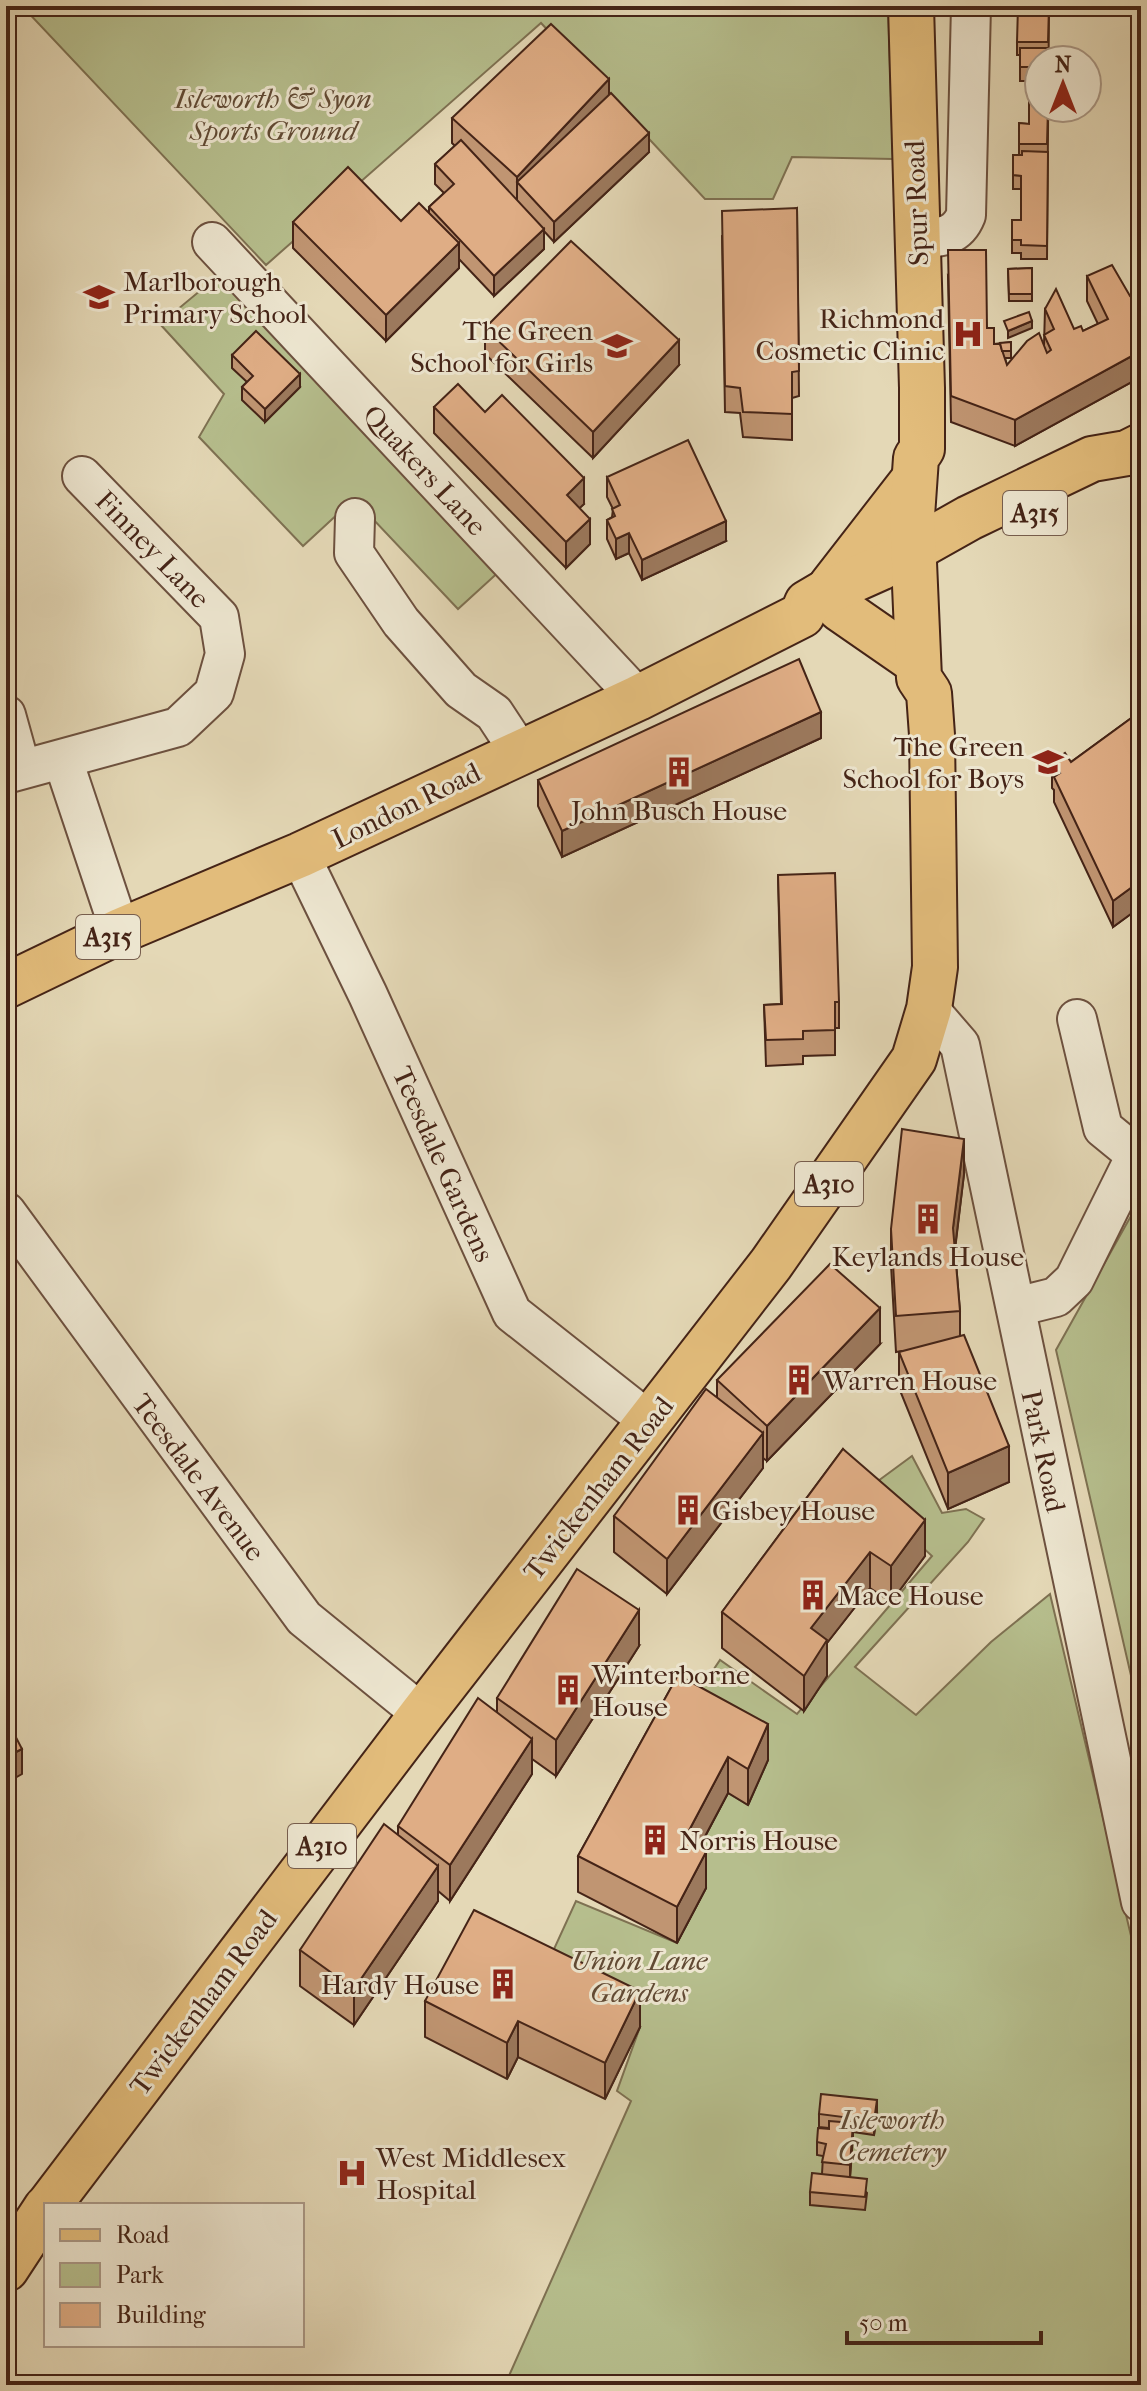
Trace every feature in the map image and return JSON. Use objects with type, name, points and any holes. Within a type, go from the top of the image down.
[{"type":"main road","name":"Spur Road","points":[[911,6],[917,239],[918,464],[924,557]]},
{"type":"main road","name":"London Road","points":[[6,986],[120,931],[300,855],[638,698],[924,557],[1092,459],[1134,449]]},
{"type":"main road","points":[[918,464],[822,606],[924,678]]},
{"type":"main road","name":"Twickenham Road","points":[[50,2203],[422,1714],[771,1264],[914,1059],[929,1009],[935,938],[924,678],[924,557]]},
{"type":"main road","name":"Twickenham Road","points":[[6,2269],[44,2212]]},
{"type":"street","points":[[917,239],[948,236],[961,229],[966,215],[971,6]]},
{"type":"street","name":"Quakers Lane","points":[[212,242],[638,698]]},
{"type":"street","name":"Finney Lane","points":[[14,772],[178,727],[214,693],[225,654],[219,617],[82,476]]},
{"type":"street","points":[[355,518],[354,553],[401,622],[461,690],[494,713],[519,751]]},
{"type":"street","points":[[6,715],[14,772]]},
{"type":"street","points":[[63,760],[120,931]]},
{"type":"street","name":"Teesdale Gardens","points":[[300,855],[368,995],[512,1313],[650,1422]]},
{"type":"street","name":"Park Road","points":[[929,1009],[960,1045],[1141,1902]]},
{"type":"street","points":[[1016,1307],[1056,1297],[1074,1280],[1136,1155],[1103,1128],[1077,1019]]},
{"type":"street","name":"Teesdale Avenue","points":[[6,1212],[304,1618],[422,1714]]},
{"type":"green space","name":"Isleworth & Syon Sports Ground","points":[[22,6],[888,6],[893,159],[792,157],[773,199],[705,199],[541,23],[266,265]]},
{"type":"green space","points":[[225,270],[503,568],[458,609],[354,499],[303,546],[199,437],[224,394],[160,324]]},
{"type":"green space","points":[[1141,1198],[1141,1719],[1056,1350]]},
{"type":"green space","name":"Isleworth Cemetery","points":[[912,1456],[942,1513],[966,1509],[984,1519],[968,1542],[855,1667],[916,1715],[991,1642],[1050,1594],[1141,1978],[1141,2385],[614,2385],[508,2378],[631,2101],[617,2091],[640,2027],[543,1973],[576,1901],[677,1943],[706,1888],[685,1874],[728,1793],[748,1805],[687,1709],[720,1660],[797,1714],[932,1556],[863,1492]]},
{"type":"building","points":[[1018,6],[1049,6],[1048,42],[1017,42]]},
{"type":"building","points":[[551,24],[609,79],[517,177],[452,118]]},
{"type":"building","points":[[1020,48],[1023,48],[1023,67],[1020,67]]},
{"type":"building","points":[[611,93],[649,133],[554,222],[517,182]]},
{"type":"building","points":[[1019,123],[1048,124],[1047,144],[1019,144]]},
{"type":"building","points":[[461,140],[544,229],[494,276],[429,207],[454,184],[435,164]]},
{"type":"building","points":[[1022,151],[1048,152],[1047,246],[1021,245],[1021,240],[1012,240],[1012,220],[1021,220],[1021,176],[1013,175],[1013,155],[1022,155]]},
{"type":"building","points":[[348,167],[401,221],[419,203],[459,243],[386,315],[293,222]]},
{"type":"building","points":[[797,208],[799,371],[792,372],[792,414],[743,412],[740,388],[725,386],[722,211]]},
{"type":"building","points":[[571,241],[679,340],[593,432],[485,328]]},
{"type":"building","points":[[948,250],[986,250],[987,328],[994,328],[994,344],[1000,344],[1007,365],[1027,341],[1039,333],[1047,353],[1051,350],[1044,335],[1054,329],[1045,309],[1056,289],[1074,329],[1081,326],[1083,331],[1108,319],[1087,276],[1112,265],[1130,296],[1136,293],[1132,284],[1141,280],[1141,351],[1015,420],[951,396]]},
{"type":"building","points":[[1032,268],[1032,294],[1009,294],[1008,269]]},
{"type":"building","points":[[1029,312],[1032,321],[1008,331],[1004,321]]},
{"type":"building","points":[[256,331],[300,374],[265,409],[242,387],[253,376],[232,355]]},
{"type":"building","points":[[1011,342],[1011,351],[1002,351],[1000,343]]},
{"type":"building","points":[[458,384],[485,412],[502,395],[584,478],[567,495],[590,519],[566,542],[434,407]]},
{"type":"building","points":[[688,440],[726,521],[642,560],[629,533],[616,539],[607,520],[615,516],[612,509],[620,505],[607,477]]},
{"type":"building","points":[[799,659],[821,712],[562,831],[538,780]]},
{"type":"building","points":[[1141,711],[1141,885],[1139,882],[1113,901],[1054,777],[1060,773],[1052,762],[1065,753],[1071,762]]},
{"type":"building","points":[[835,873],[839,1002],[835,1002],[835,1030],[803,1031],[803,1039],[766,1040],[764,1005],[782,1004],[778,875]]},
{"type":"building","name":"Keylands House","points":[[902,1129],[964,1139],[953,1228],[960,1311],[896,1316],[891,1229]]},
{"type":"building","points":[[830,1264],[880,1308],[767,1426],[717,1380]]},
{"type":"building","points":[[964,1335],[1009,1446],[948,1473],[899,1352]]},
{"type":"building","points":[[706,1389],[763,1433],[667,1559],[614,1516]]},
{"type":"building","name":"Mace House","points":[[843,1449],[925,1520],[891,1566],[870,1552],[811,1628],[827,1640],[804,1676],[722,1612]]},
{"type":"building","points":[[577,1569],[639,1610],[556,1740],[497,1698]]},
{"type":"building","name":"Norris House","points":[[678,1675],[768,1724],[748,1769],[728,1757],[685,1838],[706,1852],[677,1907],[578,1856]]},
{"type":"building","points":[[478,1698],[532,1739],[450,1865],[398,1826]]},
{"type":"building","points":[[6,1718],[22,1749],[6,1757]]},
{"type":"building","points":[[384,1824],[438,1866],[354,1989],[300,1950]]},
{"type":"building","points":[[474,1910],[640,1991],[605,2063],[518,2021],[507,2043],[425,2001]]},
{"type":"building","points":[[821,2094],[877,2100],[874,2121],[819,2114]]},
{"type":"building","points":[[829,2121],[853,2123],[850,2165],[822,2162],[826,2144],[817,2142],[818,2128],[829,2129]]},
{"type":"building","points":[[812,2173],[867,2179],[865,2197],[810,2192]]},
{"type":"place","name":"Marlborough Primary School","points":[[99,297]]},
{"type":"place","name":"Richmond Cosmetic Clinic","points":[[968,334]]},
{"type":"place","name":"The Green School for Girls","points":[[617,346]]},
{"type":"place","name":"The Green School for Boys","points":[[1048,762]]},
{"type":"place","name":"John Busch House","points":[[679,772]]},
{"type":"place","name":"Keylands House","points":[[928,1219]]},
{"type":"place","name":"Warren House","points":[[799,1380]]},
{"type":"place","name":"Gisbey House","points":[[688,1510]]},
{"type":"place","name":"Mace House","points":[[813,1595]]},
{"type":"place","name":"Winterborne House","points":[[568,1690]]},
{"type":"place","name":"Norris House","points":[[655,1840]]},
{"type":"place","name":"Hardy House","points":[[503,1984]]},
{"type":"place","name":"West Middlesex Hospital","points":[[352,2173]]},
{"type":"park label","name":"Union Lane Gardens","points":[[639,1976]]}]
